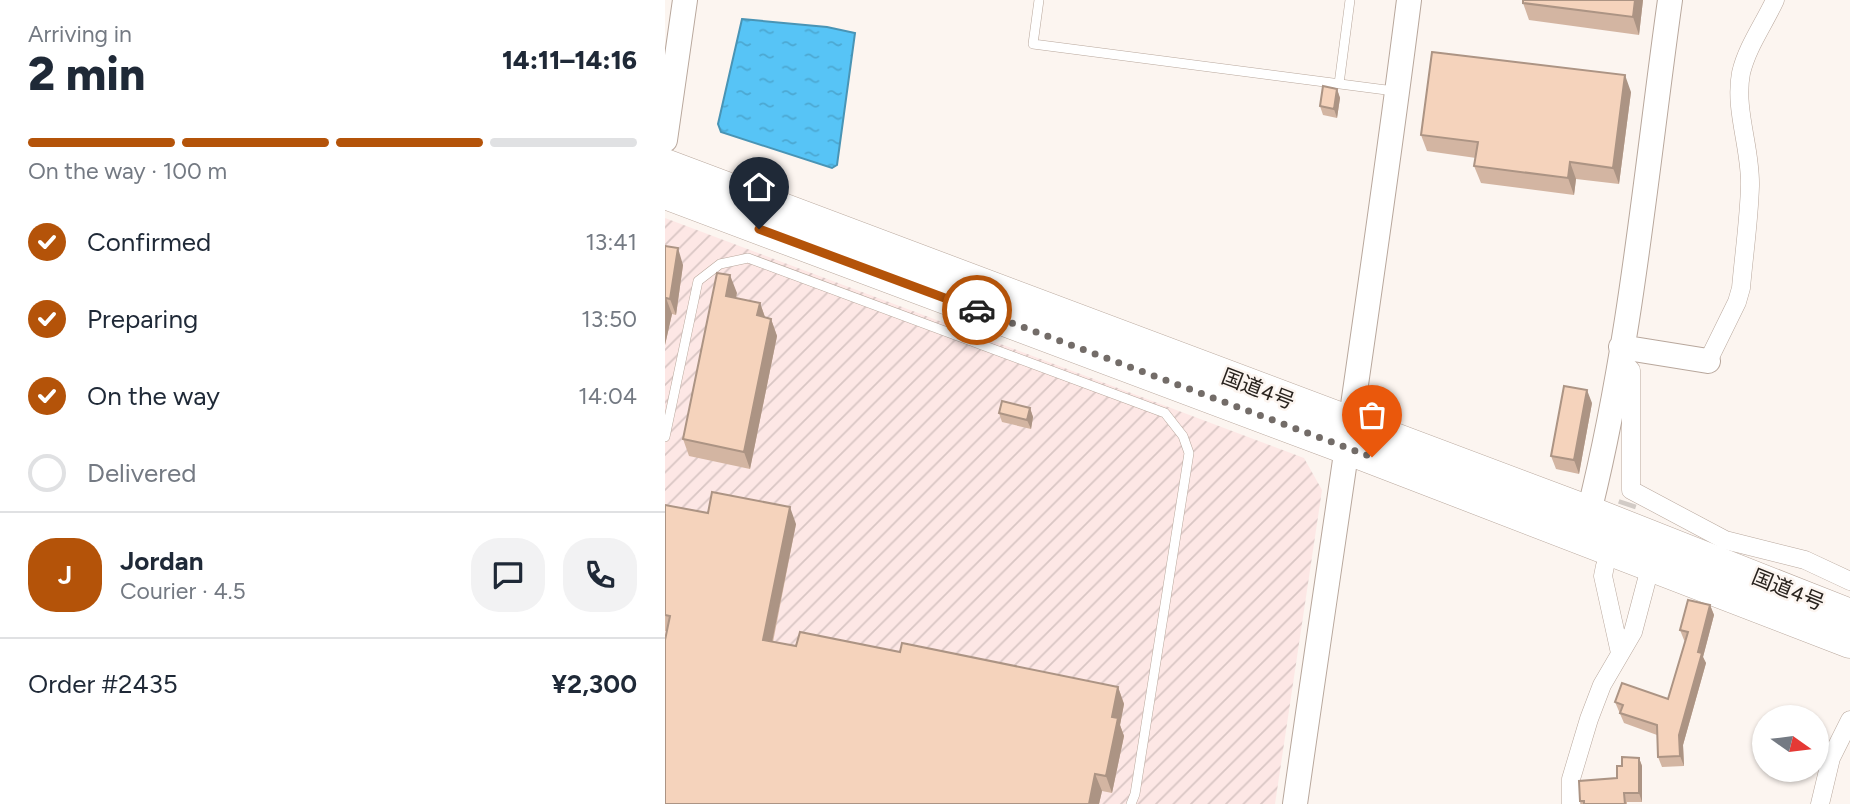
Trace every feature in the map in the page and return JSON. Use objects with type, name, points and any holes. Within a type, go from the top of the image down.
[{"type":"highway","name":"国道4号","points":[[665,165],[1348,435],[1651,564],[1850,642]]},
{"type":"highway","name":"国道4号","points":[[665,193],[1348,435],[1589,512],[1850,615]]},
{"type":"street","points":[[665,140],[685,0]]},
{"type":"street","points":[[1295,804],[1409,0]]},
{"type":"street","points":[[1589,512],[1620,353],[1646,192],[1670,0]]},
{"type":"street","points":[[1620,353],[1708,361],[1732,315],[1741,288],[1750,185],[1747,136],[1739,97],[1741,75],[1747,54],[1775,0]]},
{"type":"street","points":[[1620,353],[1631,370],[1630,496],[1725,540],[1805,560],[1850,581]]},
{"type":"street","points":[[1571,804],[1571,779],[1589,719],[1602,685],[1633,632],[1651,564]]},
{"type":"street","points":[[1605,566],[1604,576],[1620,653]]},
{"type":"street","points":[[1821,804],[1831,758],[1850,720]]},
{"type":"lane","points":[[1039,0],[1033,44],[1398,92]]},
{"type":"lane","points":[[1339,84],[1350,0]]},
{"type":"lane","points":[[665,437],[698,281],[720,264],[748,258],[1165,413],[1183,436],[1189,453],[1135,794],[1131,804]]},
{"type":"shaded area","points":[[665,218],[1304,458],[1322,490],[1275,804],[665,804]]},
{"type":"water","points":[[742,19],[827,27],[855,33],[837,165],[832,168],[721,132],[718,124]]},
{"type":"building","points":[[1523,0],[1635,0],[1633,17],[1523,3]]},
{"type":"building","points":[[1432,52],[1625,75],[1613,168],[1570,162],[1568,178],[1474,166],[1478,142],[1421,135]]},
{"type":"building","points":[[1323,86],[1337,89],[1334,109],[1320,106]]},
{"type":"building","points":[[665,246],[678,248],[670,299],[666,298],[665,301]]},
{"type":"building","points":[[717,273],[730,275],[726,296],[760,303],[757,315],[771,319],[744,452],[683,439]]},
{"type":"building","points":[[1564,386],[1587,390],[1574,460],[1551,456]]},
{"type":"building","points":[[1002,401],[1030,408],[1027,420],[999,413]]},
{"type":"building","points":[[712,492],[790,507],[763,640],[796,646],[800,632],[900,652],[902,643],[1118,687],[1112,717],[1118,718],[1106,776],[1095,774],[1089,804],[665,804],[665,640],[670,616],[665,615],[665,505],[708,513]]},
{"type":"building","points":[[1688,600],[1710,605],[1698,652],[1702,653],[1679,735],[1680,756],[1658,757],[1657,725],[1620,713],[1623,705],[1615,702],[1622,683],[1668,699],[1688,632],[1680,630]]},
{"type":"building","points":[[1622,757],[1639,758],[1639,793],[1624,793],[1625,804],[1584,804],[1584,801],[1580,801],[1579,781],[1617,778],[1617,766],[1622,766]]},
{"type":"tunnel","points":[[1618,532],[1628,502]]},
{"type":"way so far","points":[[977,310],[1372,457]]},
{"type":"route","points":[[759,229],[977,310]]}]
